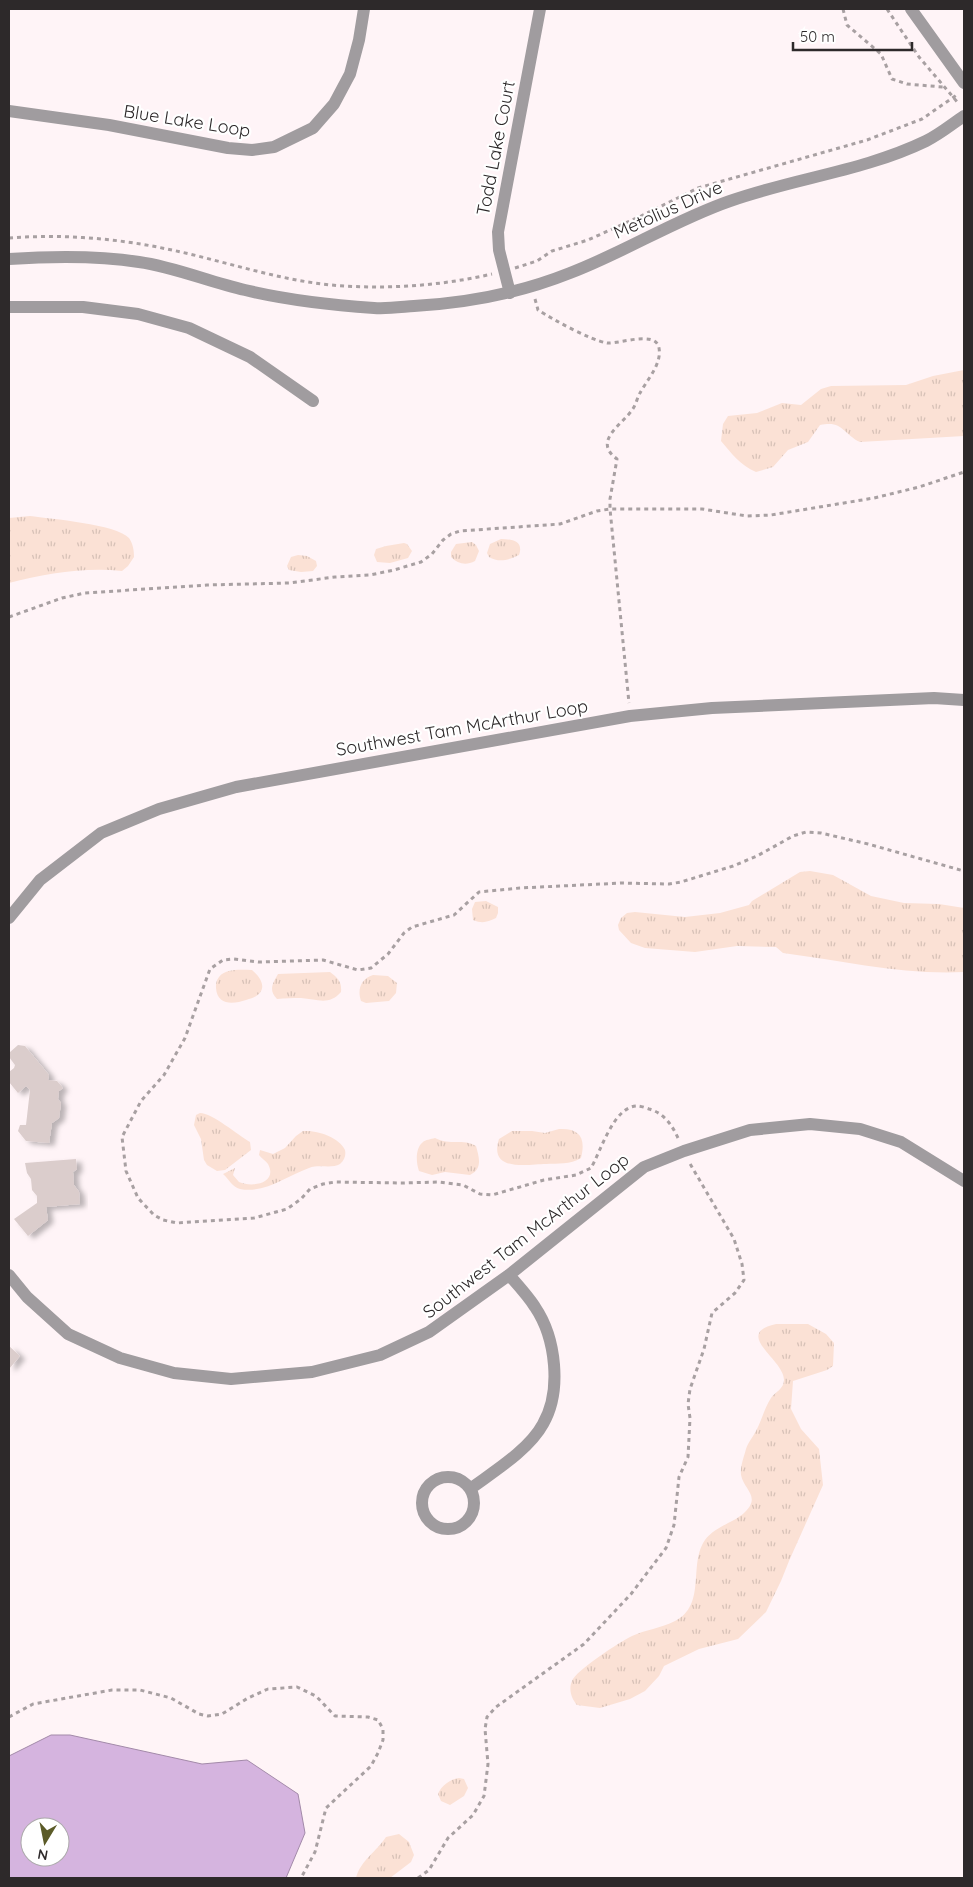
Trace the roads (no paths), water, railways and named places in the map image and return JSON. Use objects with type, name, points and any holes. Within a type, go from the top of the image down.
[{"type":"street","name":"Blue Lake Loop","points":[[9,111],[109,125],[228,148],[252,150],[274,147],[313,128],[334,104],[350,74],[360,40],[364,9]]},
{"type":"street","name":"Todd Lake Court","points":[[510,293],[499,250],[498,232],[540,9]]},
{"type":"street","points":[[911,9],[964,83]]},
{"type":"street","name":"Metolius Drive","points":[[9,259],[53,256],[104,258],[138,262],[167,267],[244,290],[306,301],[378,308],[465,301],[510,293],[572,273],[705,210],[734,200],[886,158],[928,140],[964,116]]},
{"type":"street","points":[[9,306],[83,307],[138,314],[189,328],[250,356],[313,401]]},
{"type":"street","name":"Southwest Tam McArthur Loop","points":[[9,918],[40,880],[100,833],[159,810],[236,787],[630,716],[712,708],[934,698],[964,700]]},
{"type":"street","name":"Southwest Tam McArthur Loop","points":[[9,1275],[27,1297],[68,1334],[120,1358],[174,1373],[231,1379],[312,1372],[380,1355],[429,1332],[509,1275],[644,1166],[750,1130],[810,1124],[860,1129],[901,1142],[964,1181]]},
{"type":"street","points":[[470,1489],[519,1452],[543,1424],[552,1400],[555,1366],[550,1340],[536,1308],[509,1275]]},
{"type":"street","points":[[438,1478],[456,1478],[464,1482],[470,1489],[473,1497],[472,1513],[461,1525],[446,1529],[430,1522],[425,1516],[422,1508],[422,1499],[425,1490],[430,1483],[438,1478]]}]
